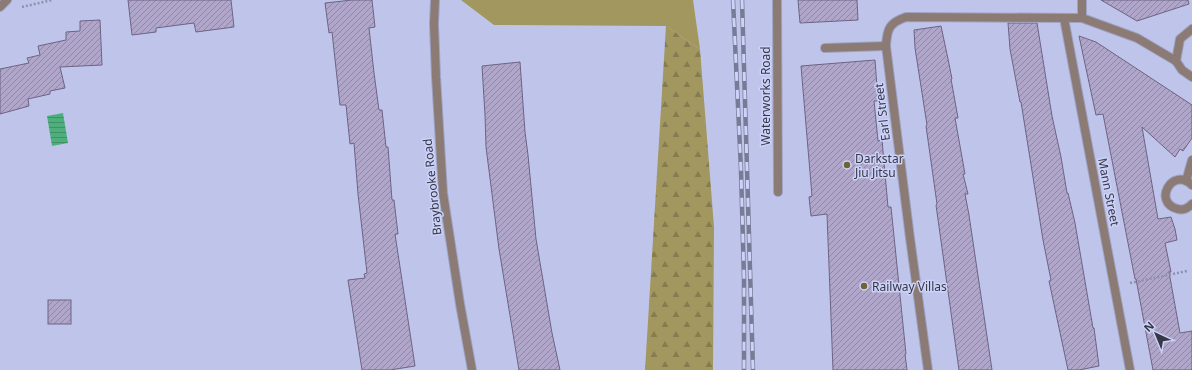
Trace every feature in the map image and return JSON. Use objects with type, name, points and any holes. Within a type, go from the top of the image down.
[{"type":"street","points":[[0,7],[7,0]]},
{"type":"street","name":"Braybrooke Road","points":[[435,0],[434,24],[436,77],[443,193],[472,370]]},
{"type":"street","name":"Waterworks Road","points":[[777,0],[778,192]]},
{"type":"street","points":[[1082,0],[1082,18]]},
{"type":"street","name":"Earl Street","points":[[928,370],[886,46],[887,33],[890,27],[896,21],[906,17],[1082,18],[1137,38],[1176,61],[1182,70],[1192,77]]},
{"type":"street","name":"Mann Street","points":[[1064,18],[1130,370]]},
{"type":"street","points":[[1176,61],[1180,39],[1192,29]]},
{"type":"street","points":[[824,48],[886,46]]},
{"type":"street","points":[[1192,160],[1189,183],[1182,179],[1177,180],[1166,189],[1166,199],[1171,207],[1181,210],[1186,209],[1192,204]]},
{"type":"path","points":[[15,9],[52,0]]},
{"type":"path","points":[[1148,280],[1187,271]]},
{"type":"green space","points":[[461,0],[693,0],[700,49],[666,26],[494,25]]},
{"type":"green space","points":[[666,26],[700,49],[714,227],[713,370],[645,370]]},
{"type":"shaded area","points":[[63,113],[68,143],[52,146],[47,116]]},
{"type":"building","points":[[128,0],[231,0],[234,27],[196,32],[194,23],[156,28],[156,32],[132,35]]},
{"type":"building","points":[[352,0],[372,0],[375,27],[369,28],[374,73],[379,110],[382,110],[386,147],[388,147],[392,200],[394,200],[398,234],[395,234],[415,366],[390,370],[362,370],[348,280],[365,278],[364,274],[367,273],[354,143],[350,144],[346,105],[340,105],[332,32],[329,33],[325,3]]},
{"type":"building","points":[[798,0],[857,0],[858,20],[800,23]]},
{"type":"building","points":[[1101,0],[1188,0],[1189,4],[1137,21]]},
{"type":"building","points":[[100,20],[102,65],[60,67],[65,88],[50,91],[50,94],[28,99],[29,106],[0,114],[0,69],[29,63],[27,58],[40,55],[38,46],[66,40],[66,32],[80,31],[80,21]]},
{"type":"building","points":[[1008,23],[1037,23],[1052,116],[1067,193],[1075,223],[1094,328],[1099,366],[1079,370],[1068,370],[1049,281],[1051,280],[1043,240],[1021,102],[1010,49]]},
{"type":"building","points":[[941,26],[958,118],[955,118],[965,174],[963,174],[968,194],[965,194],[992,370],[959,370],[936,205],[927,125],[915,48],[914,30]]},
{"type":"building","points":[[1079,36],[1096,42],[1192,105],[1192,138],[1183,151],[1180,149],[1175,157],[1142,127],[1158,219],[1171,217],[1175,229],[1177,240],[1165,243],[1180,333],[1192,331],[1192,370],[1153,370],[1103,114],[1096,115]]},
{"type":"building","points":[[875,60],[878,101],[874,101],[878,141],[882,140],[888,207],[891,207],[907,370],[833,370],[827,214],[811,216],[809,197],[812,196],[801,66]]},
{"type":"building","points":[[520,62],[525,132],[536,239],[552,333],[560,370],[519,370],[499,249],[486,147],[482,66]]},
{"type":"building","points":[[48,300],[71,300],[71,324],[48,324]]},
{"type":"railway","points":[[733,0],[741,170],[744,279],[744,370]]},
{"type":"railway","points":[[742,0],[753,370]]},
{"type":"place","name":"Darkstar Jiu Jitsu","points":[[847,165]]},
{"type":"place","name":"Railway Villas","points":[[864,286]]}]
